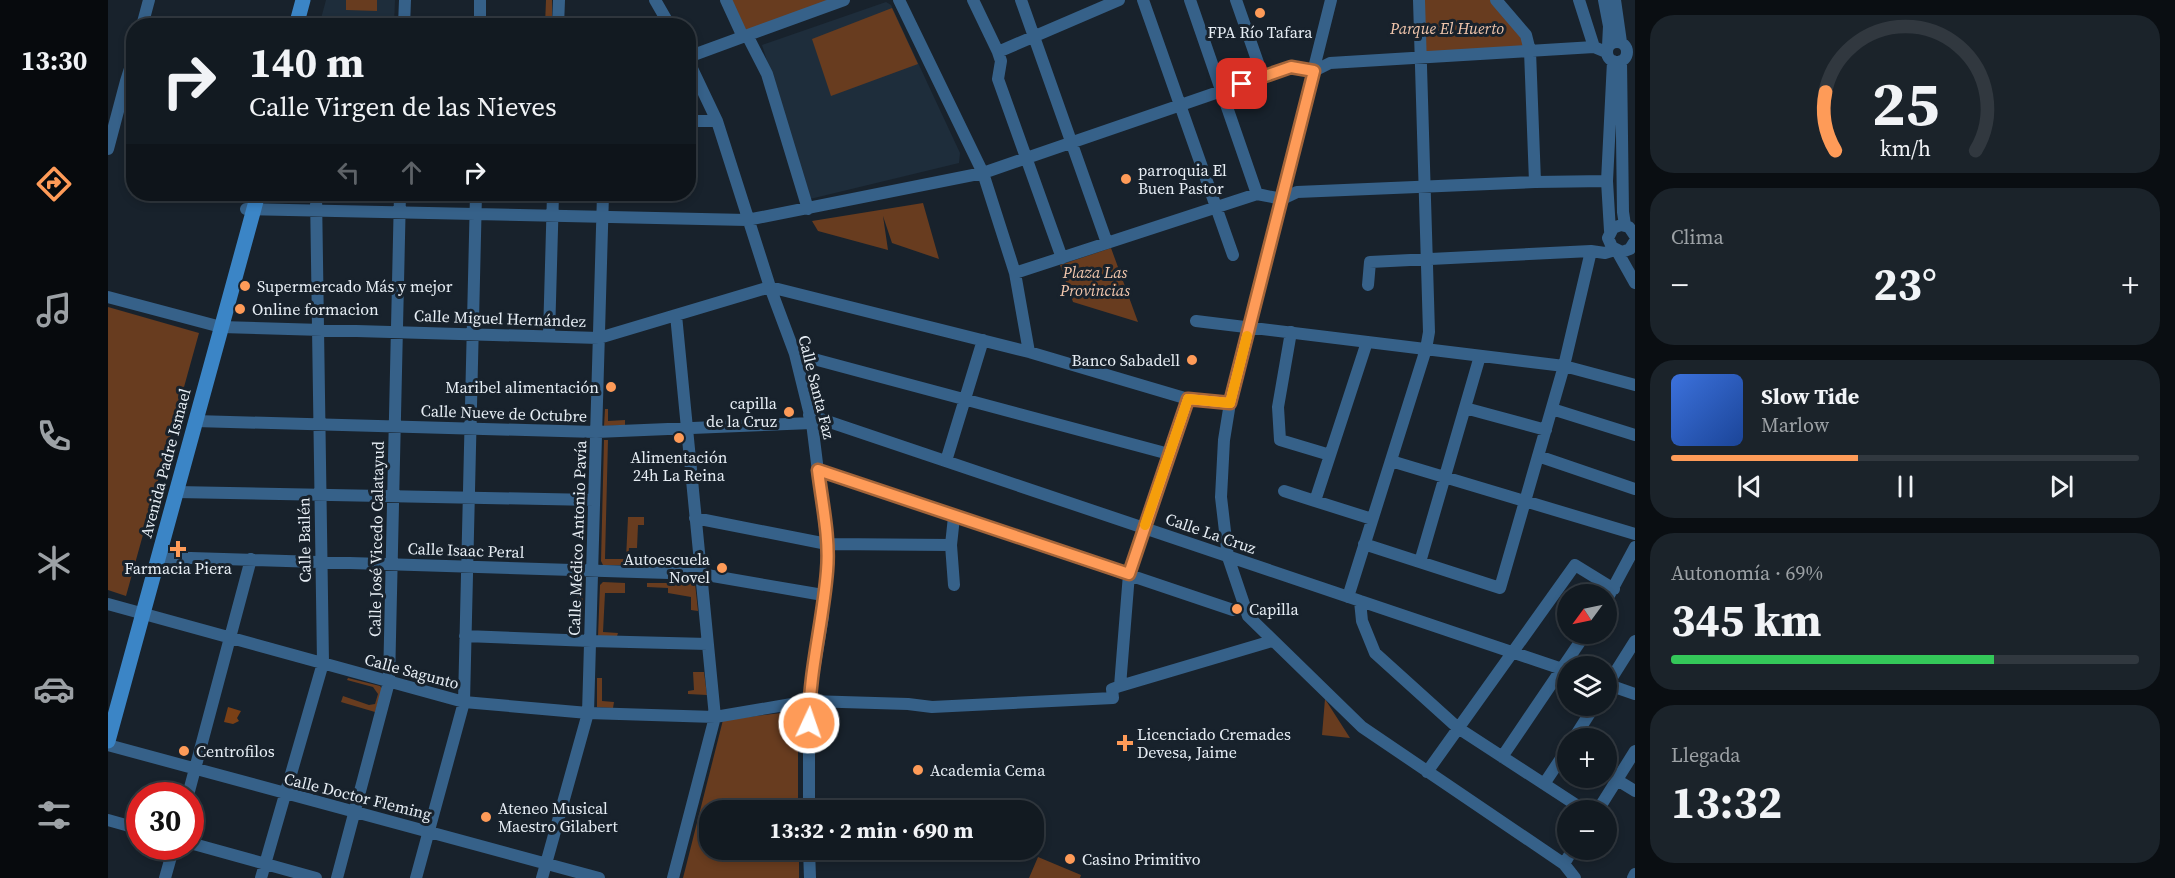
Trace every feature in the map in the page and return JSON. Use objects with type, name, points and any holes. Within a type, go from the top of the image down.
[{"type":"main road","points":[[298,18],[303,0]]},
{"type":"main road","points":[[306,18],[311,0]]},
{"type":"main road","name":"Avenida Padre Ismael","points":[[250,201],[250,209]]},
{"type":"main road","name":"Avenida Padre Ismael","points":[[108,743],[139,613],[250,209],[254,201]]},
{"type":"main road","name":"Avenida Padre Ismael","points":[[108,712],[158,557],[218,326]]},
{"type":"street","points":[[144,18],[149,0]]},
{"type":"street","points":[[404,18],[405,0]]},
{"type":"street","points":[[480,0],[480,18]]},
{"type":"street","points":[[558,18],[559,0]]},
{"type":"street","points":[[655,0],[665,18]]},
{"type":"street","points":[[726,0],[766,74],[808,209]]},
{"type":"street","points":[[899,0],[983,173],[1015,273],[1029,352]]},
{"type":"street","points":[[973,0],[998,52],[1001,61],[998,79],[1062,258]]},
{"type":"street","points":[[1022,0],[1107,243]]},
{"type":"street","points":[[998,52],[1119,0]]},
{"type":"street","points":[[1143,0],[1233,255]]},
{"type":"street","points":[[1190,0],[1257,194]]},
{"type":"street","points":[[1236,0],[1263,77]]},
{"type":"street","points":[[1240,613],[1228,557],[1221,497],[1224,440],[1230,403],[1331,0]]},
{"type":"street","points":[[1419,0],[1429,332],[1426,349],[1364,544],[1354,599],[1375,653],[1458,728],[1569,800]]},
{"type":"street","points":[[1496,0],[1526,35],[1530,51],[1535,182]]},
{"type":"street","points":[[1579,0],[1594,47]]},
{"type":"street","points":[[1605,0],[1609,26],[1618,55],[1623,213],[1630,242],[1635,283]]},
{"type":"street","points":[[1609,235],[1607,181],[1618,55],[1626,46],[1621,42],[1615,0]]},
{"type":"street","points":[[696,55],[836,2]]},
{"type":"street","points":[[250,209],[747,220],[983,173],[1291,67],[1314,71],[1330,63],[1594,47],[1618,55]]},
{"type":"street","name":"Calle Santa Faz","points":[[696,76],[717,122],[747,220],[795,354],[811,419],[827,544],[827,572],[823,595],[823,616],[809,701],[809,800]]},
{"type":"street","points":[[108,149],[126,94]]},
{"type":"street","points":[[696,121],[717,122]]},
{"type":"street","points":[[1015,273],[1257,194],[1282,199],[1297,192],[1607,181]]},
{"type":"street","name":"Calle Bailén","points":[[261,878],[323,663],[316,201]]},
{"type":"street","name":"Calle José Vicedo Calatayud","points":[[337,878],[389,682],[400,201]]},
{"type":"street","points":[[416,878],[464,702],[476,201]]},
{"type":"street","points":[[549,336],[553,201]]},
{"type":"street","name":"Calle Médico Antonio Pavía","points":[[542,878],[588,713],[603,201]]},
{"type":"street","points":[[1364,544],[1500,588],[1564,366],[1591,251],[1617,226],[1630,242]]},
{"type":"street","points":[[1609,235],[1630,242]]},
{"type":"street","points":[[1368,285],[1370,262],[1591,251],[1605,253],[1630,242]]},
{"type":"street","points":[[770,287],[1029,352],[1188,399],[1230,403]]},
{"type":"street","name":"Calle Miguel Hernández","points":[[218,326],[599,338],[770,287]]},
{"type":"street","points":[[108,297],[218,326]]},
{"type":"street","points":[[673,878],[715,717],[676,315]]},
{"type":"street","points":[[1196,321],[1564,366],[1635,385]]},
{"type":"street","points":[[1291,332],[1278,407],[1280,440],[1330,455]]},
{"type":"street","points":[[946,461],[983,340]]},
{"type":"street","points":[[1315,501],[1367,342]]},
{"type":"street","points":[[795,354],[1168,454]]},
{"type":"street","points":[[1420,562],[1480,356]]},
{"type":"street","points":[[1188,399],[1129,574],[1120,686],[1272,640]]},
{"type":"street","points":[[1466,408],[1546,429]]},
{"type":"street","points":[[1552,410],[1635,435]]},
{"type":"street","name":"Calle Nueve de Octubre","points":[[195,421],[596,432],[811,419]]},
{"type":"street","name":"Calle La Cruz","points":[[811,419],[946,461],[1557,667]]},
{"type":"street","points":[[1538,456],[1635,489]]},
{"type":"street","points":[[1390,462],[1635,534]]},
{"type":"street","points":[[818,470],[1240,613],[1272,640],[1362,727],[1564,864],[1575,878]]},
{"type":"street","points":[[1284,491],[1372,519]]},
{"type":"street","points":[[176,492],[594,500]]},
{"type":"street","points":[[954,517],[951,545],[954,585]]},
{"type":"street","points":[[695,518],[827,544],[951,545]]},
{"type":"street","points":[[1617,584],[1635,547]]},
{"type":"street","name":"Calle Isaac Peral","points":[[158,557],[701,574],[823,595]]},
{"type":"street","points":[[192,782],[251,559]]},
{"type":"street","points":[[1561,584],[1575,565],[1605,584]]},
{"type":"street","points":[[1427,772],[1557,590]]},
{"type":"street","name":"Calle Sagunto","points":[[108,604],[464,702],[588,713],[715,717],[809,701],[932,706],[1113,698],[1112,688],[1120,686]]},
{"type":"street","points":[[465,636],[591,642],[708,644]]},
{"type":"street","points":[[1617,669],[1635,641]]},
{"type":"street","points":[[1502,757],[1557,681]]},
{"type":"street","points":[[1617,688],[1635,694]]},
{"type":"street","name":"Calle Doctor Fleming","points":[[108,743],[195,770],[599,878]]},
{"type":"street","points":[[1635,751],[1617,780],[1635,791]]},
{"type":"street","points":[[1544,784],[1557,764]]},
{"type":"street","points":[[108,820],[126,825]]},
{"type":"street","points":[[204,847],[316,878]]},
{"type":"street","points":[[165,878],[170,860]]},
{"type":"street","points":[[809,860],[810,878]]},
{"type":"street","points":[[1564,864],[1566,860]]},
{"type":"shaded area","points":[[326,0],[395,0],[394,18],[321,18]]},
{"type":"shaded area","points":[[886,2],[891,5],[960,153],[959,163],[810,199],[762,45]]},
{"type":"shaded area","points":[[228,707],[241,711],[237,718],[239,721],[233,724],[224,722]]},
{"type":"green space","points":[[346,0],[377,0],[377,11],[346,10]]},
{"type":"green space","points":[[546,0],[552,0],[552,18],[545,18]]},
{"type":"green space","points":[[729,0],[826,0],[828,3],[744,33]]},
{"type":"green space","name":"Parque El Huerto","points":[[1419,0],[1496,0],[1530,51],[1419,58]]},
{"type":"green space","points":[[892,8],[918,64],[831,96],[812,39]]},
{"type":"green space","points":[[923,203],[939,259],[892,243],[883,216],[888,250],[818,231],[812,221]]},
{"type":"green space","name":"Plaza Las Provincias","points":[[1111,248],[1138,322],[1073,302],[1060,265]]},
{"type":"green space","points":[[108,307],[199,333],[126,596],[108,590]]},
{"type":"green space","points":[[605,409],[608,409],[608,421],[625,420],[625,425],[604,426]]},
{"type":"green space","points":[[604,440],[608,440],[605,559],[626,559],[628,517],[644,517],[644,525],[638,525],[637,548],[629,548],[628,559],[689,561],[693,558],[692,566],[603,565],[601,561]]},
{"type":"green space","points":[[578,580],[583,585],[582,623],[577,623]]},
{"type":"green space","points":[[603,582],[625,583],[625,593],[605,593],[603,632],[618,633],[617,636],[598,636],[600,585]]},
{"type":"green space","points":[[647,583],[695,583],[698,611],[691,610],[691,597],[668,593],[668,588],[647,587]]},
{"type":"green space","points":[[693,672],[704,672],[707,695],[688,694],[688,691],[694,690]]},
{"type":"green space","points":[[348,678],[380,686],[382,689],[375,712],[341,702],[343,696],[369,705],[375,704],[378,694],[373,687],[347,680]]},
{"type":"green space","points":[[597,678],[602,678],[602,701],[614,702],[613,708],[597,707]]},
{"type":"green space","points":[[1325,699],[1350,738],[1322,735]]},
{"type":"green space","points":[[798,711],[798,800],[703,800],[723,720]]},
{"type":"green space","points":[[699,815],[699,860],[799,860],[799,878],[683,878]]},
{"type":"green space","points":[[1037,860],[1044,860],[1081,875],[1080,878],[1029,878]]},
{"type":"slow traffic","points":[[1145,525],[1188,399],[1230,403],[1247,336]]},
{"type":"place","name":"FPA Río Tafara","points":[[1260,13]]},
{"type":"place","name":"parroquia El Buen Pastor","points":[[1126,179]]},
{"type":"place","name":"Supermercado Más y mejor","points":[[245,286]]},
{"type":"place","name":"Online formacion","points":[[240,309]]},
{"type":"place","name":"Banco Sabadell","points":[[1192,360]]},
{"type":"place","name":"Maribel alimentación","points":[[611,387]]},
{"type":"place","name":"capilla de la Cruz","points":[[789,412]]},
{"type":"place","name":"Alimentación 24h La Reina","points":[[679,438]]},
{"type":"place","name":"Farmacia Piera","points":[[178,549]]},
{"type":"place","name":"Autoescuela Novel","points":[[722,568]]},
{"type":"place","name":"Capilla","points":[[1237,609]]},
{"type":"place","name":"Licenciado Cremades Devesa, Jaime","points":[[1125,743]]},
{"type":"place","name":"Centrofilos","points":[[184,751]]},
{"type":"place","name":"Academia Cema","points":[[918,770]]},
{"type":"place","name":"Ateneo Musical Maestro Gilabert","points":[[486,817]]},
{"type":"place","name":"Casino Primitivo","points":[[1070,859]]},
{"type":"route","points":[[809,723],[809,701],[823,616],[823,595],[827,572],[827,544],[818,470],[1129,574],[1188,399],[1230,403],[1314,71],[1291,67],[1242,84]]}]
